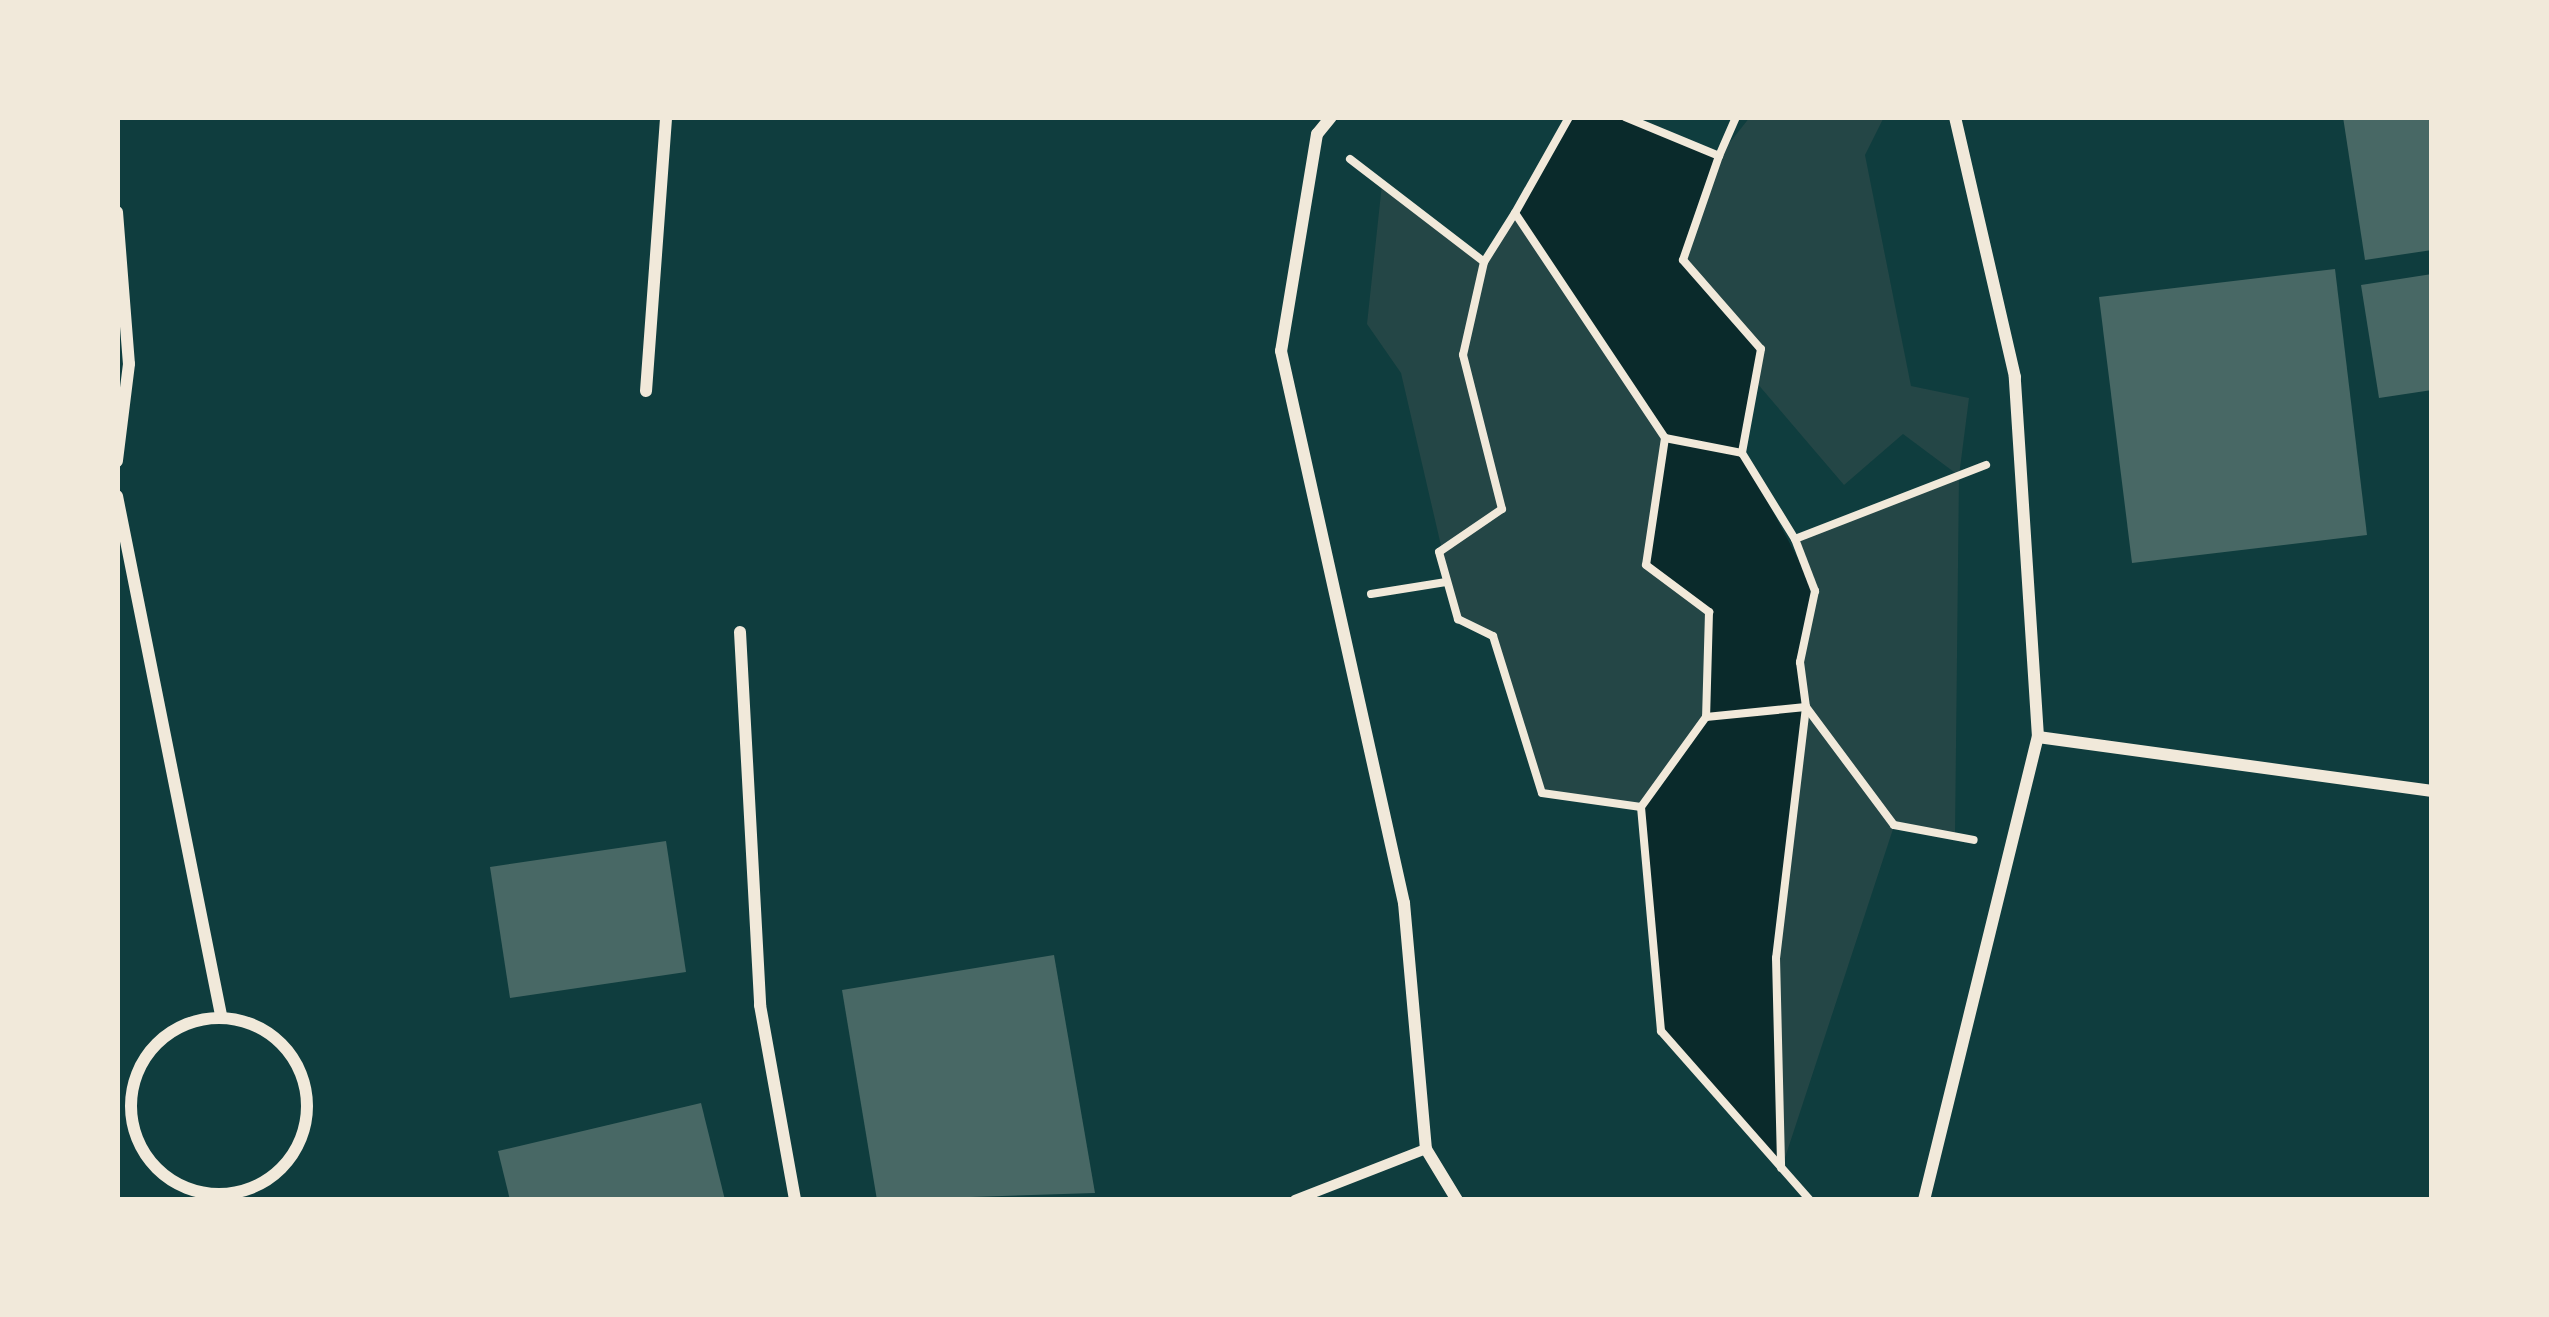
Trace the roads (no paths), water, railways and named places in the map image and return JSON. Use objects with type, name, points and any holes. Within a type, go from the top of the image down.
[{"type":"street","points":[[646,391],[666,117]]},
{"type":"street","points":[[1330,117],[1318,134],[1281,351],[1404,903],[1426,1150],[1457,1200]]},
{"type":"street","points":[[1924,1200],[2038,736],[2015,377],[1955,117]]},
{"type":"street","points":[[117,212],[129,364],[117,460]]},
{"type":"street","points":[[117,496],[221,1015]]},
{"type":"street","points":[[740,632],[760,1005],[795,1200]]},
{"type":"street","points":[[2038,736],[2432,791]]},
{"type":"street","points":[[221,1015],[261,1027],[292,1054],[308,1093],[304,1135],[283,1170],[248,1191],[206,1197],[164,1176],[135,1138],[124,1091],[147,1052],[180,1024],[221,1015]]},
{"type":"street","points":[[1295,1200],[1426,1150]]}]
